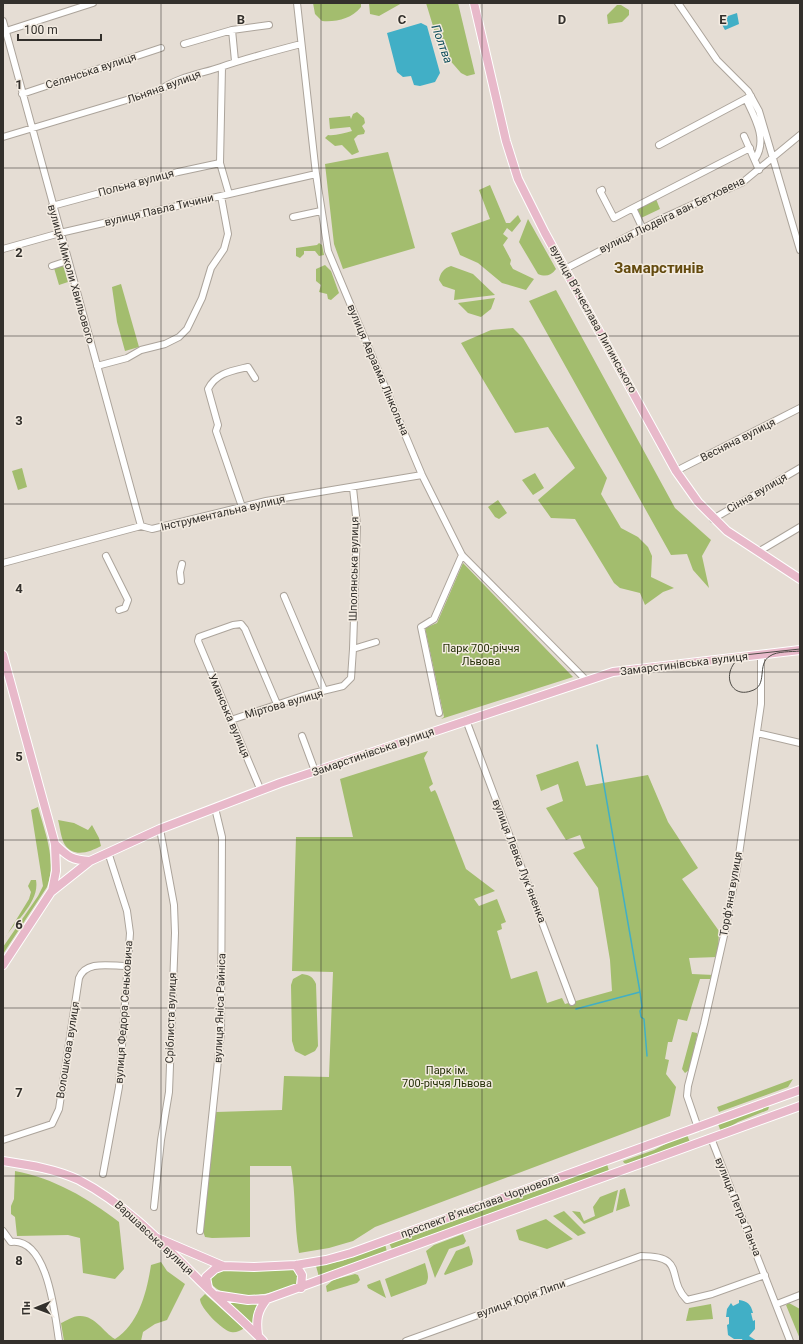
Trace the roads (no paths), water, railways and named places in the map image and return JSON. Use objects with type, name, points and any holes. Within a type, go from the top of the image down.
[{"type":"main road","name":"вулиця Вʼячеслава Липинського","points":[[474,3],[506,141],[518,179],[565,269],[676,471],[698,502],[713,519],[727,531],[800,579]]},
{"type":"main road","name":"Замарстинівська вулиця","points":[[3,965],[52,892],[90,861],[108,852],[215,808],[315,771],[442,727],[586,680],[630,669],[800,650]]},
{"type":"main road","points":[[3,655],[55,844],[56,871],[52,892]]},
{"type":"main road","points":[[34,770],[40,796]]},
{"type":"main road","points":[[55,844],[66,855],[74,860],[90,861]]},
{"type":"main road","name":"проспект Вʼячеслава Чорновола","points":[[155,1237],[223,1266],[254,1267],[296,1265],[326,1260],[351,1253],[622,1156],[800,1090]]},
{"type":"main road","points":[[772,1100],[777,1114]]},
{"type":"main road","name":"проспект Вʼячеслава Чорновола","points":[[215,1295],[236,1298],[267,1299],[301,1288],[800,1106]]},
{"type":"main road","points":[[622,1156],[622,1164],[625,1169]]},
{"type":"main road","name":"Варшавська вулиця","points":[[3,1161],[51,1170],[79,1180],[114,1201],[155,1237],[260,1338]]},
{"type":"main road","points":[[296,1265],[302,1275],[301,1288]]},
{"type":"main road","points":[[208,1288],[206,1277],[209,1272],[223,1266]]},
{"type":"main road","points":[[260,1338],[257,1315],[259,1308],[267,1299]]},
{"type":"street","points":[[6,31],[93,3]]},
{"type":"street","name":"вулиця Авраама Лінкольна","points":[[297,3],[316,174],[328,251],[422,475],[462,555],[586,680]]},
{"type":"street","points":[[678,3],[717,60],[760,111],[774,155],[800,250]]},
{"type":"street","name":"вулиця Миколи Хвильового","points":[[3,21],[31,130],[141,526]]},
{"type":"street","points":[[184,44],[232,30],[269,25]]},
{"type":"street","points":[[232,30],[236,61]]},
{"type":"street","name":"Льняна вулиця","points":[[3,137],[31,130],[160,90],[172,81],[222,67],[236,61],[301,44]]},
{"type":"street","name":"Селянська вулиця","points":[[22,94],[161,48]]},
{"type":"street","points":[[222,67],[220,164],[229,194]]},
{"type":"street","points":[[659,145],[748,98]]},
{"type":"street","points":[[748,98],[760,133],[761,143],[759,153],[754,159]]},
{"type":"street","name":"вулиця Людвіга ван Бетховена","points":[[565,269],[661,219],[743,182],[800,135]]},
{"type":"street","points":[[744,136],[759,170]]},
{"type":"street","points":[[607,212],[611,219],[614,218],[750,148]]},
{"type":"street","name":"Польна вулиця","points":[[52,206],[178,172],[220,164]]},
{"type":"street","name":"вулиця Павла Тичини","points":[[3,249],[60,233],[316,174]]},
{"type":"street","points":[[602,190],[600,191],[607,201],[614,218]]},
{"type":"street","points":[[97,366],[127,358],[141,350],[165,344],[179,337],[187,329],[202,298],[211,268],[224,249],[228,234],[221,196]]},
{"type":"street","points":[[633,208],[641,225]]},
{"type":"street","points":[[293,217],[321,211]]},
{"type":"street","points":[[52,266],[67,261]]},
{"type":"street","points":[[242,507],[216,431],[218,425],[208,389],[212,381],[225,372],[248,367],[254,378]]},
{"type":"street","name":"Весняна вулиця","points":[[676,471],[696,464],[800,408]]},
{"type":"street","name":"Сінна вулиця","points":[[713,519],[800,468]]},
{"type":"street","name":"Інструментальна вулиця","points":[[3,563],[141,526],[152,530],[266,501],[353,488],[422,475]]},
{"type":"street","name":"Шполянська вулиця","points":[[353,488],[357,525],[353,649]]},
{"type":"street","points":[[758,552],[800,527]]},
{"type":"street","points":[[439,713],[422,627],[434,619],[462,555]]},
{"type":"street","points":[[106,556],[128,600],[125,608],[119,610]]},
{"type":"street","points":[[181,581],[180,572],[182,564]]},
{"type":"street","points":[[284,596],[324,690]]},
{"type":"street","name":"Уманська вулиця","points":[[261,791],[198,641],[199,637],[233,625],[241,624],[245,629],[277,704]]},
{"type":"street","points":[[353,649],[376,642]]},
{"type":"street","name":"Міртова вулиця","points":[[231,720],[324,690],[330,691],[348,683],[351,678],[353,649]]},
{"type":"street","name":"Торфʼяна вулиця","points":[[698,1128],[687,1096],[688,1086],[725,931],[737,868],[761,704],[761,655]]},
{"type":"street","name":"вулиця Левка Лукʼяненка","points":[[466,720],[572,1002]]},
{"type":"street","points":[[757,733],[800,743]]},
{"type":"street","points":[[302,736],[315,771]]},
{"type":"street","name":"вулиця Яніса Райніса","points":[[200,1231],[221,1032],[222,837],[215,808]]},
{"type":"street","name":"Сріблиста вулиця","points":[[154,1207],[161,1140],[169,1092],[175,933],[174,905],[160,830]]},
{"type":"street","name":"вулиця Федора Сеньковича","points":[[103,1174],[119,1087],[130,933],[127,911],[108,852]]},
{"type":"street","name":"Волошкова вулиця","points":[[3,1140],[52,1124],[59,1110],[78,978],[82,971],[88,966],[127,966]]},
{"type":"street","name":"вулиця Петра Панча","points":[[711,1138],[777,1304],[790,1341]]},
{"type":"street","points":[[3,1231],[11,1242],[23,1243],[27,1246],[37,1258],[46,1273],[59,1341]]},
{"type":"street","name":"вулиця Юрія Липи","points":[[406,1341],[636,1258],[650,1256],[662,1258],[668,1261],[672,1266],[683,1296],[687,1300],[712,1294],[765,1275]]},
{"type":"street","points":[[777,1304],[800,1296]]},
{"type":"water","points":[[737,13],[739,24],[725,30],[719,19]]},
{"type":"water","points":[[421,23],[427,26],[440,73],[435,82],[420,86],[414,85],[411,76],[403,77],[397,72],[387,33]]},
{"type":"water","points":[[739,1300],[746,1302],[751,1307],[753,1321],[755,1320],[755,1329],[749,1336],[757,1341],[743,1341],[742,1339],[734,1339],[728,1335],[727,1325],[729,1324],[729,1317],[726,1317],[727,1309],[731,1303],[733,1306],[739,1303]]},
{"type":"waterway","points":[[576,1009],[640,992],[597,745]]},
{"type":"waterway","points":[[640,992],[642,1007],[640,1011],[641,1017],[644,1019],[647,1056]]},
{"type":"tram line","points":[[800,649],[744,655],[736,661],[732,667],[730,674],[732,687],[737,691],[751,691],[760,685],[764,664],[770,656],[780,652],[800,651]]},
{"type":"district","name":"Замарстинів","points":[[659,268]]},
{"type":"water label","name":"Полтва","points":[[442,44]]},
{"type":"park label","name":"Парк 700-річчя Львова","points":[[481,654]]},
{"type":"park label","name":"Парк ім. 700-річчя Львова","points":[[447,1076]]}]
